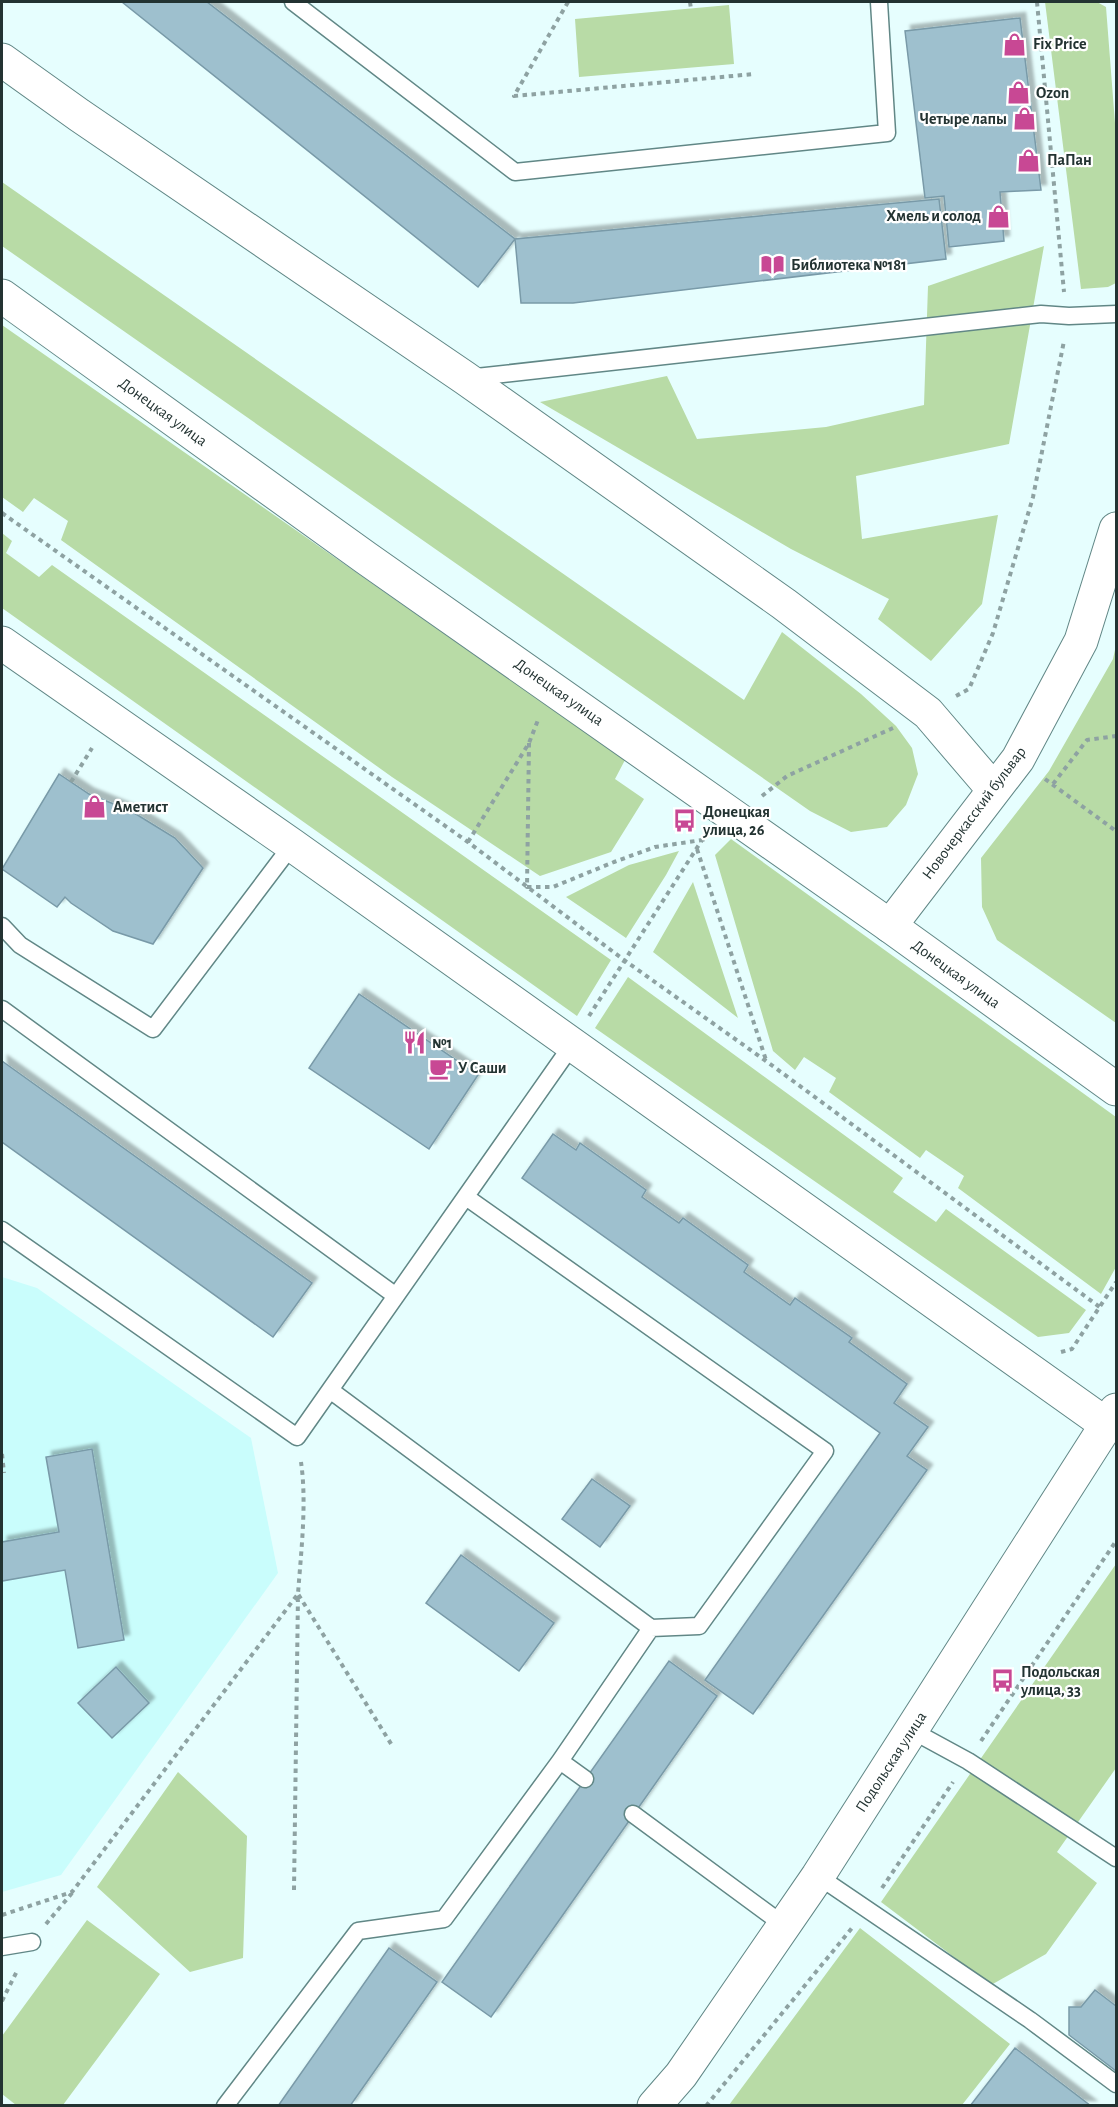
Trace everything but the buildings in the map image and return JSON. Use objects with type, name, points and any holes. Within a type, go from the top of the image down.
[{"type":"street","points":[[2,60],[465,378],[784,604],[928,713],[993,789]]},
{"type":"street","name":"Донецкая улица","points":[[2,296],[366,558],[890,926],[1116,1089]]},
{"type":"street","name":"Новочеркасский бульвар","points":[[890,926],[1018,759],[1081,642],[1116,529]]},
{"type":"street","points":[[2,643],[572,1045],[1112,1417]]},
{"type":"street","name":"Подольская улица","points":[[654,2106],[681,2074],[785,1926],[1112,1417]]},
{"type":"lane","points":[[293,2],[514,172],[887,133],[879,2]]},
{"type":"lane","points":[[465,378],[1041,314],[1069,316],[1116,314]]},
{"type":"lane","points":[[2,926],[20,945],[153,1029],[291,845]]},
{"type":"lane","points":[[2,1009],[396,1296]]},
{"type":"lane","points":[[2,1230],[297,1437],[572,1045]]},
{"type":"lane","points":[[330,1390],[651,1628],[699,1626],[825,1451],[466,1197]]},
{"type":"lane","points":[[225,2106],[358,1931],[444,1919],[560,1761],[651,1628]]},
{"type":"lane","points":[[911,1730],[968,1761],[1116,1858]]},
{"type":"lane","points":[[560,1761],[585,1779]]},
{"type":"lane","points":[[633,1814],[785,1926]]},
{"type":"lane","points":[[818,1876],[1030,2020],[1116,2084]]},
{"type":"lane","points":[[2,1947],[32,1942]]},
{"type":"path","points":[[568,2],[514,96],[754,74]]},
{"type":"path","points":[[690,2],[691,9]]},
{"type":"path","points":[[527,887],[553,887],[655,847],[702,840],[727,830],[736,817],[787,776],[928,713],[969,689],[993,633],[1033,497],[1069,316],[1063,286],[1037,2]]},
{"type":"path","points":[[2,513],[468,842],[624,960],[766,1061],[1101,1308]]},
{"type":"path","points":[[468,842],[529,743],[551,686]]},
{"type":"path","points":[[1053,784],[1087,740],[1116,736]]},
{"type":"path","points":[[527,887],[529,743]]},
{"type":"path","points":[[71,783],[92,748]]},
{"type":"path","points":[[1018,759],[1116,831]]},
{"type":"path","points":[[572,1045],[702,840]]},
{"type":"path","points":[[697,849],[766,1061]]},
{"type":"path","points":[[1051,1356],[1072,1349],[1116,1282]]},
{"type":"path","points":[[294,1890],[298,1594],[303,1475],[297,1437]]},
{"type":"path","points":[[2,1454],[4,1473]]},
{"type":"path","points":[[706,2106],[867,1910],[1116,1541]]},
{"type":"path","points":[[298,1594],[393,1747]]},
{"type":"path","points":[[2,1915],[72,1892],[298,1594]]},
{"type":"shaded area","points":[[2,1277],[37,1288],[251,1438],[278,1573],[61,1875],[2,1892]]},
{"type":"green space","points":[[1045,2],[1097,2],[1106,7],[1116,136],[1116,283],[1108,287],[1081,289]]},
{"type":"green space","points":[[729,5],[734,64],[579,77],[575,19]]},
{"type":"green space","points":[[2,182],[744,700],[782,632],[861,694],[896,726],[912,748],[918,774],[906,805],[887,827],[851,832],[810,811],[2,246]]},
{"type":"green space","points":[[1044,246],[1009,444],[856,476],[862,539],[998,515],[982,604],[931,661],[878,619],[889,599],[791,549],[540,402],[667,376],[697,439],[826,427],[924,405],[928,286]]},
{"type":"green space","points":[[2,325],[625,760],[615,779],[644,799],[611,852],[540,876],[392,777],[61,540],[68,521],[34,498],[23,512],[2,497]]},
{"type":"green space","points":[[2,533],[12,541],[6,553],[39,577],[52,565],[611,960],[577,1016],[2,608]]},
{"type":"green space","points":[[1116,645],[1116,1023],[997,940],[982,907],[981,858],[1049,771],[1113,659]]},
{"type":"green space","points":[[731,839],[1116,1117],[1116,1267],[1101,1294],[958,1188],[964,1176],[926,1150],[920,1158],[829,1092],[836,1078],[804,1057],[795,1070],[773,1051],[715,855]]},
{"type":"green space","points":[[679,851],[626,938],[566,897],[629,865]]},
{"type":"green space","points":[[693,882],[738,1018],[653,952]]},
{"type":"green space","points":[[628,977],[903,1178],[893,1192],[936,1222],[946,1209],[1086,1310],[1069,1333],[1038,1337],[595,1028]]},
{"type":"green space","points":[[1116,1564],[1116,1768],[1057,1852],[1097,1883],[1046,1954],[991,1985],[881,1902]]},
{"type":"green space","points":[[178,1772],[247,1836],[243,1958],[190,1972],[97,1887]]},
{"type":"green space","points":[[87,1920],[160,1974],[63,2105],[16,2105],[2,2094],[2,2036]]},
{"type":"green space","points":[[860,1928],[1010,2044],[962,2105],[729,2105]]},
{"type":"place","name":"Fix Price","points":[[1015,44]]},
{"type":"place","name":"Ozon","points":[[1018,93]]},
{"type":"place","name":"Четыре лапы","points":[[1025,119]]},
{"type":"place","name":"ПаПан","points":[[1029,160]]},
{"type":"place","name":"Хмель и солод","points":[[999,216]]},
{"type":"place","name":"Библиотека №181","points":[[773,265]]},
{"type":"place","name":"Аметист","points":[[95,807]]},
{"type":"place","name":"Донецкая улица, 26","points":[[685,821]]},
{"type":"place","name":"№1","points":[[414,1043]]},
{"type":"place","name":"У Саши","points":[[440,1068]]},
{"type":"place","name":"Подольская улица, 33","points":[[1003,1681]]}]
